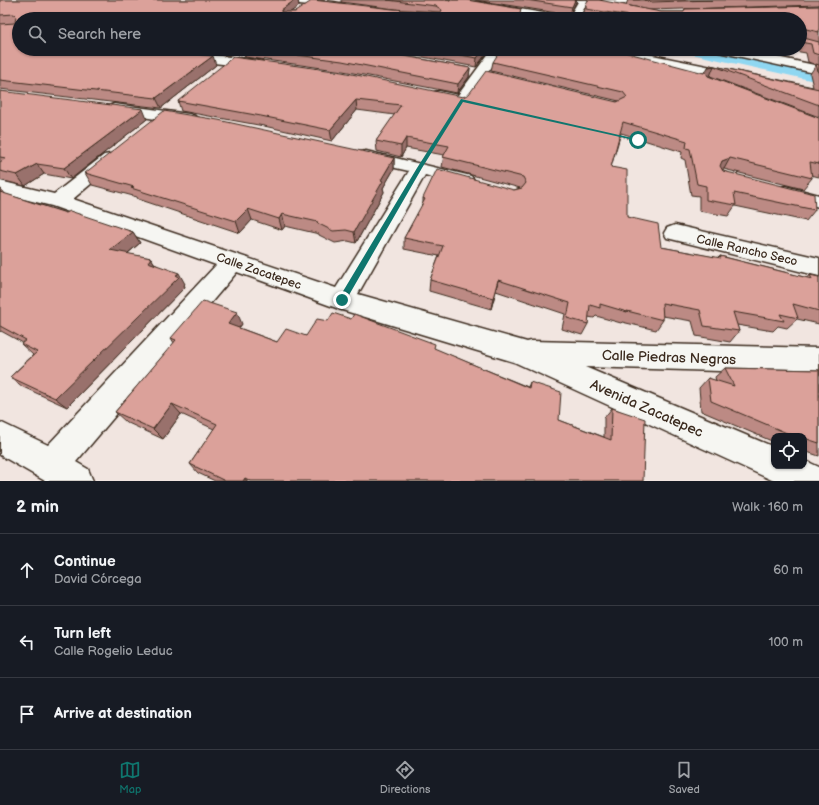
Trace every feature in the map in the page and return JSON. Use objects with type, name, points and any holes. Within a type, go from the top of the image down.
[{"type":"street","points":[[289,0],[350,6]]},
{"type":"street","points":[[576,12],[582,0],[635,11]]},
{"type":"street","points":[[599,3],[634,0]]},
{"type":"street","points":[[444,1],[516,12]]},
{"type":"street","points":[[301,10],[313,2]]},
{"type":"street","points":[[188,56],[269,66]]},
{"type":"street","points":[[214,76],[239,56]]},
{"type":"street","points":[[425,93],[462,100],[493,56]]},
{"type":"street","points":[[640,56],[746,78]]},
{"type":"street","points":[[646,56],[726,88]]},
{"type":"street","points":[[756,56],[819,70]]},
{"type":"street","points":[[466,70],[496,77]]},
{"type":"street","points":[[147,129],[183,100]]},
{"type":"street","points":[[102,107],[208,122]]},
{"type":"street","points":[[58,202],[123,149]]},
{"type":"street","points":[[351,153],[420,168],[481,184]]},
{"type":"street","points":[[342,300],[420,168]]},
{"type":"street","name":"Calle Zacatepec","points":[[0,187],[58,202],[342,300],[520,352]]},
{"type":"street","points":[[768,188],[819,201]]},
{"type":"street","name":"Calle Rancho Seco","points":[[676,233],[819,267]]},
{"type":"street","points":[[0,438],[63,474],[232,262]]},
{"type":"street","name":"Calle Piedras Negras","points":[[520,352],[819,361]]},
{"type":"street","name":"Avenida Zacatepec","points":[[520,352],[771,463]]},
{"type":"street","points":[[785,469],[812,481]]},
{"type":"path","points":[[615,135],[638,140]]},
{"type":"building","points":[[0,0],[295,0],[281,10],[281,12],[12,12],[12,14],[0,15]]},
{"type":"building","points":[[313,0],[393,9],[441,12],[295,12]]},
{"type":"building","points":[[387,0],[467,0],[521,9],[520,12],[441,12],[442,10],[436,6]]},
{"type":"building","points":[[526,0],[575,0],[572,7]]},
{"type":"building","points":[[588,0],[599,0],[661,12],[605,12],[586,9]]},
{"type":"building","points":[[644,0],[712,0],[652,2]]},
{"type":"building","points":[[819,6],[819,32],[807,29],[807,12],[684,12],[685,9]]},
{"type":"building","points":[[12,23],[12,56],[213,56],[156,98],[0,80],[0,24]]},
{"type":"building","points":[[807,39],[819,42],[819,55],[813,53],[811,44],[807,43]]},
{"type":"building","points":[[304,56],[405,56],[470,68],[458,84],[342,61]]},
{"type":"building","points":[[466,56],[479,56],[477,58]]},
{"type":"building","points":[[497,56],[640,56],[704,73],[705,71],[708,76],[819,118],[819,164],[810,162],[812,178],[730,158],[722,161],[720,166],[723,171],[814,194],[815,210],[734,193],[736,205],[706,200],[706,186],[697,184],[690,149],[686,148],[687,141],[623,122],[611,167],[627,170],[627,217],[658,224],[661,247],[721,258],[720,256],[812,279],[810,275],[819,277],[819,311],[793,304],[798,318],[780,314],[784,321],[733,312],[739,331],[704,326],[700,310],[662,303],[663,320],[600,304],[600,308],[590,305],[588,324],[567,318],[570,303],[498,280],[493,298],[430,280],[443,246],[404,238],[425,199],[423,198],[437,169],[514,190],[522,188],[526,183],[523,177],[443,157],[449,146],[406,138],[401,146],[376,141],[401,105],[356,100],[330,130],[178,101],[233,57],[342,72],[463,97],[469,94],[486,71],[617,102],[627,97],[623,92],[493,62]]},
{"type":"building","points":[[816,64],[819,65],[819,75]]},
{"type":"building","points":[[710,65],[819,89],[819,105],[714,66],[708,67]]},
{"type":"building","points":[[0,91],[143,109],[64,168],[37,164],[17,175],[0,171],[0,162],[6,158],[0,157]]},
{"type":"building","points":[[164,111],[218,120],[394,158],[381,180],[383,181],[354,232],[346,230],[333,231],[317,223],[318,222],[282,214],[279,219],[248,209],[236,221],[131,188],[134,187],[85,173]]},
{"type":"building","points":[[0,192],[66,213],[70,211],[133,232],[110,250],[151,258],[148,262],[179,273],[176,275],[179,277],[55,398],[10,377],[37,352],[21,344],[26,340],[0,326]]},
{"type":"building","points":[[203,301],[237,312],[228,324],[277,342],[286,329],[306,336],[317,319],[328,321],[333,313],[351,319],[354,314],[435,344],[434,348],[529,388],[530,382],[561,392],[559,420],[611,440],[612,408],[645,419],[643,481],[251,481],[245,478],[243,481],[225,481],[190,464],[217,424],[172,404],[153,429],[115,412],[176,340],[171,338]]},
{"type":"building","points":[[725,368],[819,370],[819,443],[807,439],[807,433],[787,433],[711,401],[708,378],[734,386]]},
{"type":"waterway","points":[[724,56],[819,77]]},
{"type":"route","points":[[342,300],[462,100],[638,140]]}]
